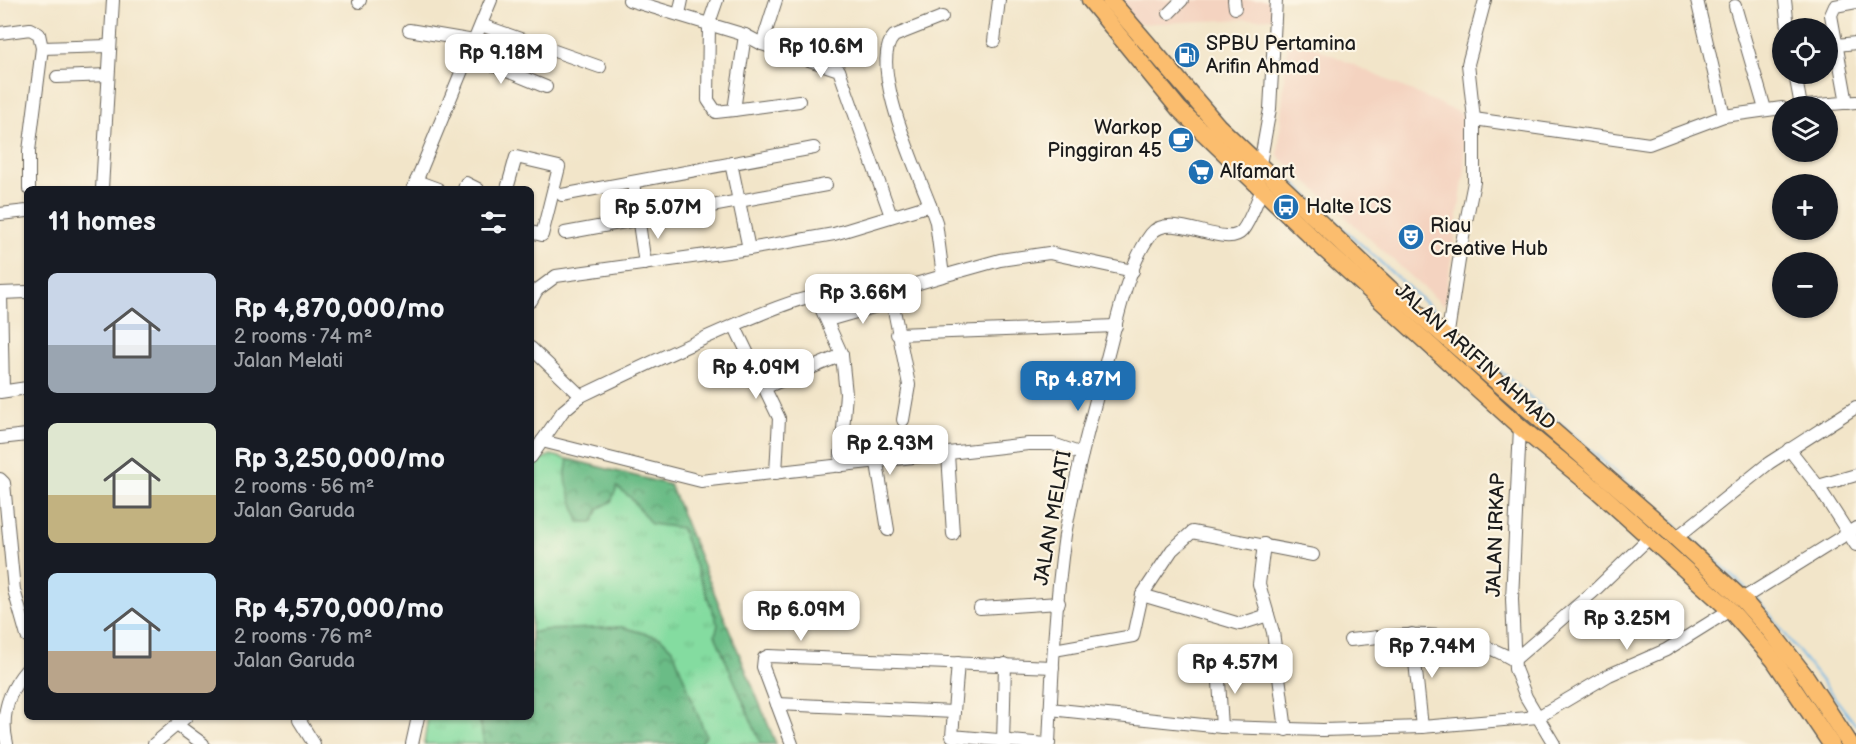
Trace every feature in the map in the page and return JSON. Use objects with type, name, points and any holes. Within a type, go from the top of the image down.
[{"type":"main road","name":"JALAN ARIFIN AHMAD","points":[[1090,0],[1179,109],[1262,190],[1502,399],[1676,538],[1806,677],[1850,744]]},
{"type":"main road","name":"JALAN ARIFIN AHMAD","points":[[1110,0],[1191,97],[1389,288],[1447,339],[1502,399],[1520,427],[1650,537],[1736,604],[1831,744]]},
{"type":"street","points":[[102,186],[113,0]]},
{"type":"street","points":[[415,185],[491,0]]},
{"type":"street","points":[[629,0],[709,23],[839,70],[891,216]]},
{"type":"street","points":[[679,14],[682,0]]},
{"type":"street","points":[[717,0],[709,23],[709,104],[718,113],[799,101]]},
{"type":"street","points":[[762,44],[776,0]]},
{"type":"street","points":[[994,41],[999,0]]},
{"type":"street","points":[[1169,13],[1182,0]]},
{"type":"street","points":[[1260,164],[1270,109],[1276,0]]},
{"type":"street","points":[[1447,339],[1474,182],[1474,118],[1468,64],[1485,0]]},
{"type":"street","points":[[1697,0],[1724,116]]},
{"type":"street","points":[[1785,0],[1787,18]]},
{"type":"street","points":[[1832,18],[1831,10],[1837,5],[1856,2]]},
{"type":"street","points":[[1735,6],[1765,109]]},
{"type":"street","points":[[942,17],[894,36],[890,42],[887,61],[891,100],[936,222],[943,276]]},
{"type":"street","points":[[481,25],[600,68]]},
{"type":"street","points":[[0,33],[30,29],[36,31],[42,48],[29,151],[29,186]]},
{"type":"street","points":[[410,30],[474,41]]},
{"type":"street","points":[[734,110],[745,35]]},
{"type":"street","points":[[1838,41],[1856,43]]},
{"type":"street","points":[[42,48],[109,46]]},
{"type":"street","points":[[468,55],[546,87]]},
{"type":"street","points":[[1838,57],[1852,103]]},
{"type":"street","points":[[57,77],[108,75]]},
{"type":"street","points":[[1474,118],[1649,144],[1724,116],[1772,109]]},
{"type":"street","points":[[562,195],[814,148]]},
{"type":"street","points":[[508,186],[516,157],[559,167],[542,235],[534,233]]},
{"type":"street","points":[[731,163],[749,249]]},
{"type":"street","points":[[633,182],[645,264]]},
{"type":"street","points":[[566,232],[826,185]]},
{"type":"street","name":"JALAN MELATI","points":[[1048,744],[1054,650],[1066,532],[1082,454],[1133,271],[1151,234],[1163,226],[1175,226],[1228,236],[1240,233],[1262,190]]},
{"type":"street","points":[[534,296],[537,290],[556,276],[749,249],[834,234],[930,205]]},
{"type":"street","points":[[0,214],[24,211]]},
{"type":"street","points":[[903,420],[909,385],[891,302],[895,291],[1000,260],[1049,253],[1133,271]]},
{"type":"street","points":[[24,291],[0,293],[2,391],[24,388]]},
{"type":"street","points":[[534,453],[563,411],[581,396],[688,346],[810,296],[818,299],[842,355],[846,394],[840,466]]},
{"type":"street","points":[[828,320],[891,302]]},
{"type":"street","points":[[897,334],[1116,326]]},
{"type":"street","points":[[735,327],[766,387],[780,425],[776,473]]},
{"type":"street","points":[[534,351],[581,396]]},
{"type":"street","points":[[766,387],[842,355]]},
{"type":"street","points":[[1676,538],[1789,450],[1856,407]]},
{"type":"street","name":"JALAN IRKAP","points":[[1520,427],[1512,599],[1514,660],[1517,676],[1554,744]]},
{"type":"street","points":[[0,438],[24,435]]},
{"type":"street","points":[[543,441],[642,464],[686,479],[701,481],[1044,444],[1082,454]]},
{"type":"street","points":[[1789,450],[1852,530],[1856,545]]},
{"type":"street","points":[[948,454],[952,534]]},
{"type":"street","points":[[877,463],[888,530]]},
{"type":"street","points":[[1818,486],[1856,475]]},
{"type":"street","points":[[0,479],[4,483],[3,508],[14,590],[24,625]]},
{"type":"street","points":[[1050,709],[1222,726],[1286,729],[1422,727],[1538,717],[1610,675],[1666,650],[1852,530]]},
{"type":"street","points":[[1054,650],[1133,636],[1142,595],[1172,550],[1190,532],[1313,555]]},
{"type":"street","points":[[1350,640],[1412,634],[1440,634],[1466,639],[1514,660],[1593,592],[1650,537]]},
{"type":"street","points":[[1263,544],[1259,584],[1268,615],[1286,729]]},
{"type":"street","points":[[1142,595],[1240,624],[1268,615]]},
{"type":"street","points":[[980,608],[1059,603]]},
{"type":"street","points":[[1412,634],[1422,727]]},
{"type":"street","points":[[792,744],[763,667],[764,658],[771,655],[1053,667]]},
{"type":"street","points":[[958,663],[952,740],[1048,744]]},
{"type":"street","points":[[1003,742],[1005,664]]},
{"type":"street","points":[[1218,666],[1222,726]]},
{"type":"street","points":[[7,744],[2,712],[6,700],[24,673]]},
{"type":"street","points":[[777,704],[954,712]]},
{"type":"street","points":[[299,720],[314,744]]},
{"type":"street","points":[[412,744],[417,720]]},
{"type":"street","points":[[154,744],[182,721],[203,744]]},
{"type":"shaded area","points":[[1119,0],[1272,0],[1272,18],[1136,24]]},
{"type":"shaded area","name":"Riau Creative Hub","points":[[1288,35],[1462,114],[1465,169],[1444,306],[1278,156]]},
{"type":"green space","points":[[551,455],[670,485],[776,744],[424,744],[428,720],[534,720],[534,468],[541,459]]},
{"type":"green space","points":[[568,459],[670,485],[776,744],[761,744],[715,635],[718,625],[681,528],[651,524],[631,498],[617,487],[611,502],[599,508],[593,522],[579,522],[565,478]]},
{"type":"green space","points":[[622,627],[661,638],[673,650],[706,736],[700,744],[484,744],[480,720],[534,720],[534,632]]},
{"type":"waterway","points":[[1277,168],[1443,319]]},
{"type":"waterway","points":[[1482,355],[1678,527]]},
{"type":"waterway","points":[[1689,536],[1746,588]]},
{"type":"waterway","points":[[1757,598],[1856,725]]},
{"type":"place","name":"SPBU Pertamina Arifin Ahmad","points":[[1187,55]]},
{"type":"place","name":"Warkop Pinggiran 45","points":[[1181,140]]},
{"type":"place","name":"Alfamart","points":[[1201,172]]},
{"type":"place","name":"Halte ICS","points":[[1286,207]]},
{"type":"place","name":"Riau Creative Hub","points":[[1411,237]]}]
